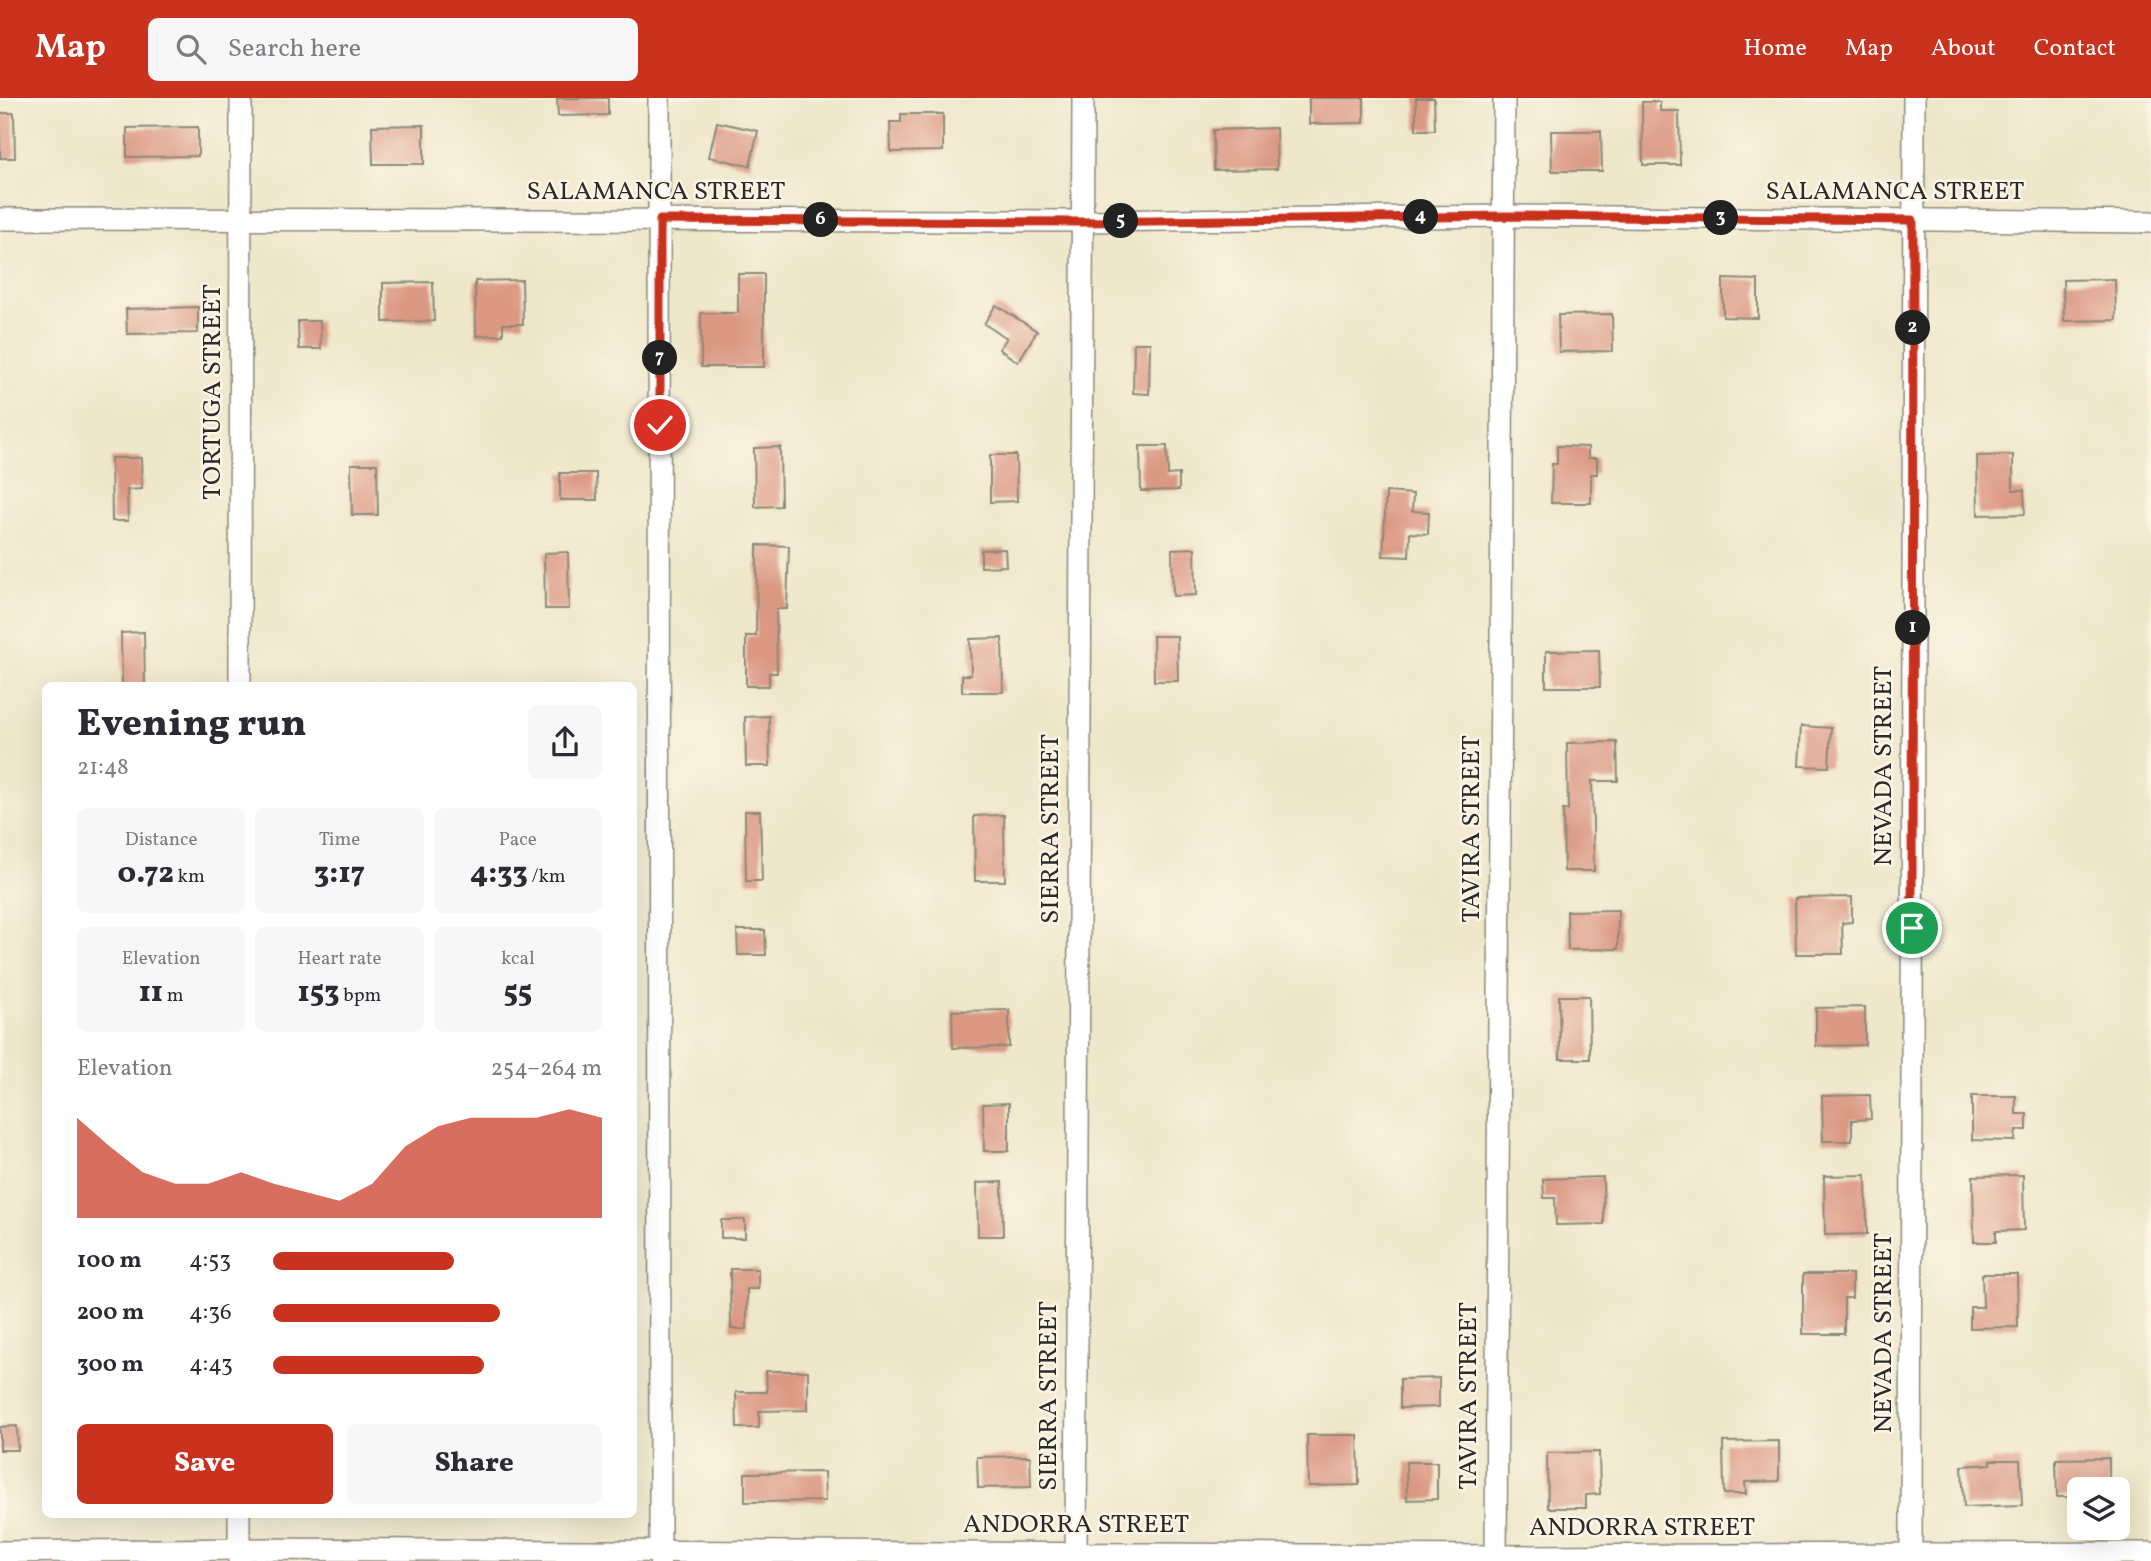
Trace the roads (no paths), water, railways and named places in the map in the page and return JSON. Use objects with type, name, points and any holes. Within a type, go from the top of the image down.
[{"type":"street","name":"TORTUGA STREET","points":[[240,682],[242,98]]},
{"type":"street","points":[[659,98],[660,1556]]},
{"type":"street","name":"SIERRA STREET","points":[[1076,1557],[1083,98]]},
{"type":"street","name":"TAVIRA STREET","points":[[1495,1559],[1504,98]]},
{"type":"street","name":"NEVADA STREET","points":[[1911,1558],[1914,98]]},
{"type":"street","name":"SALAMANCA STREET","points":[[0,219],[1082,222],[1505,216],[2151,222]]},
{"type":"street","points":[[239,1518],[239,1555]]},
{"type":"street","name":"ANDORRA STREET","points":[[0,1552],[1495,1559],[1911,1558],[2151,1553]]}]
